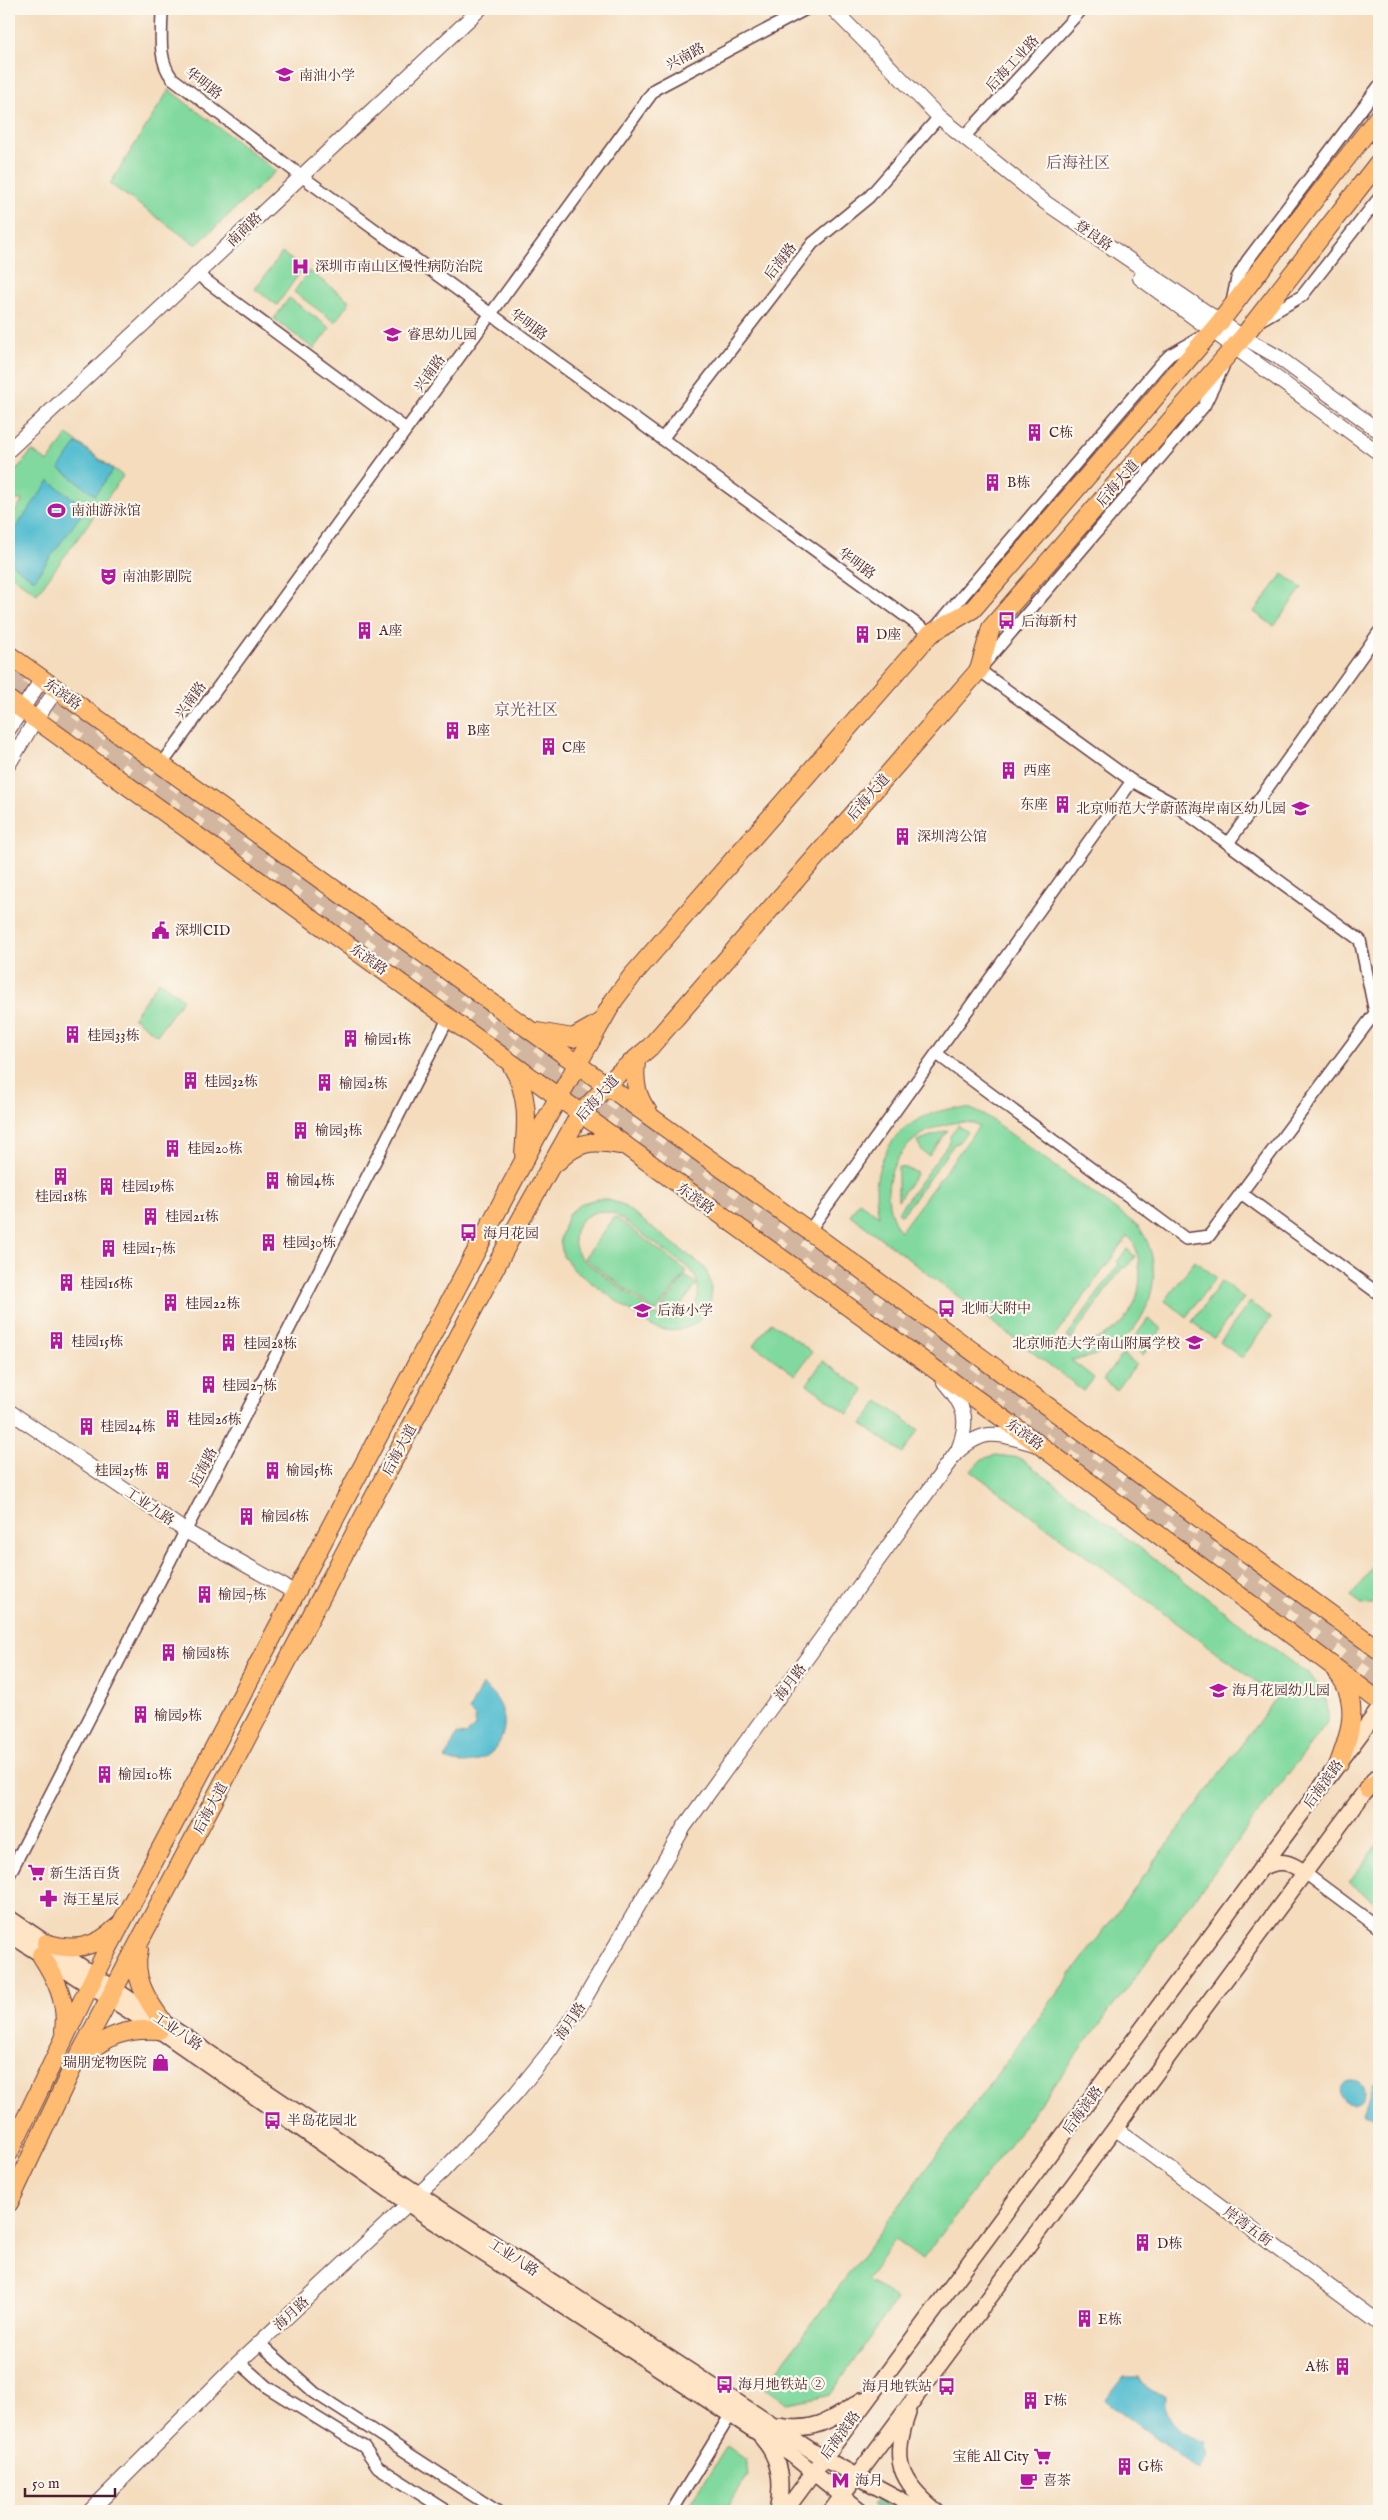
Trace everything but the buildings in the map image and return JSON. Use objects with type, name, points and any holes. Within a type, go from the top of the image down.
[{"type":"main road","name":"后海大道","points":[[9,2153],[92,1980],[524,1162],[602,1022],[632,976],[930,634],[973,609],[1221,320],[1379,116]]},
{"type":"main road","name":"后海大道","points":[[9,2203],[72,2069],[549,1169],[580,1114],[618,1073],[636,1061],[979,670],[991,628],[1240,340],[1379,162]]},
{"type":"main road","name":"东滨路","points":[[9,655],[608,1085],[1379,1650]]},
{"type":"main road","name":"东滨路","points":[[15,704],[1041,1446],[1379,1701]]},
{"type":"main road","points":[[529,1030],[573,1038],[602,1022]]},
{"type":"main road","points":[[507,1059],[521,1081],[526,1103],[524,1162]]},
{"type":"main road","points":[[636,1061],[636,1089],[642,1103],[653,1118]]},
{"type":"main road","points":[[549,1169],[569,1150],[584,1143],[599,1141],[623,1145]]},
{"type":"main road","points":[[1359,1636],[1379,1640]]},
{"type":"main road","points":[[1332,1665],[1347,1691],[1353,1717],[1347,1742],[1339,1763]]},
{"type":"main road","name":"后海滨路","points":[[786,2511],[1379,1709]]},
{"type":"main road","points":[[831,2511],[912,2399],[1116,2129],[1305,1873],[1374,1785],[1379,1773]]},
{"type":"main road","points":[[1261,1868],[1274,1862],[1284,1861],[1305,1873]]},
{"type":"main road","points":[[9,1918],[44,1949],[92,1980]]},
{"type":"main road","points":[[9,1934],[44,1949],[72,1949],[95,1943],[107,1936],[124,1919]]},
{"type":"main road","points":[[72,2069],[105,2039],[127,2030],[160,2024],[137,1972],[138,1955],[146,1930]]},
{"type":"main road","points":[[44,1949],[64,2005],[66,2021],[62,2041]]},
{"type":"main road","name":"工业八路","points":[[92,1980],[160,2024],[413,2199],[752,2428],[813,2472],[861,2511]]},
{"type":"main road","name":"工业八路","points":[[413,2199],[824,2458],[922,2511]]},
{"type":"main road","points":[[774,2425],[797,2429],[814,2427],[836,2417],[870,2395]]},
{"type":"main road","points":[[912,2399],[899,2442],[899,2466],[911,2487],[936,2511]]},
{"type":"main road","points":[[752,2428],[772,2452],[780,2472],[777,2511]]},
{"type":"street","name":"华明路","points":[[162,9],[162,60],[165,69],[172,78],[300,175],[930,634]]},
{"type":"street","name":"南商路","points":[[9,450],[300,175],[480,9]]},
{"type":"street","name":"兴南路","points":[[162,764],[655,90],[806,9]]},
{"type":"street","name":"登良路","points":[[833,9],[939,117],[1046,203],[1221,320],[1240,340],[1278,357],[1379,431]]},
{"type":"street","name":"后海工业路","points":[[964,137],[1082,9]]},
{"type":"street","points":[[1221,320],[1241,270],[1379,86]]},
{"type":"street","name":"后海路","points":[[662,439],[813,243],[869,197],[939,117]]},
{"type":"street","points":[[1379,198],[1302,296],[1240,340],[1379,453]]},
{"type":"street","points":[[197,274],[406,429]]},
{"type":"street","points":[[1228,843],[1379,632]]},
{"type":"street","points":[[937,1054],[1186,1239],[1209,1236],[1375,1013],[1360,940],[1174,804],[1132,781],[979,670]]},
{"type":"street","points":[[9,729],[15,704],[42,679]]},
{"type":"street","points":[[9,764],[36,719],[57,689]]},
{"type":"street","points":[[809,1231],[1132,781]]},
{"type":"street","name":"近海路","points":[[9,1875],[187,1532],[449,1017]]},
{"type":"street","points":[[1241,1193],[1379,1294]]},
{"type":"street","points":[[932,1368],[958,1398],[964,1411],[963,1436],[956,1454]]},
{"type":"street","name":"工业九路","points":[[9,1411],[187,1532],[296,1593]]},
{"type":"street","points":[[956,1454],[970,1441],[984,1435],[1003,1435],[1041,1446]]},
{"type":"street","name":"海月路","points":[[90,2511],[239,2362],[413,2199],[516,2093],[549,2052],[584,2000],[684,1827],[956,1454]]},
{"type":"street","points":[[1305,1873],[1379,1928]]},
{"type":"street","name":"岸湾五街","points":[[1116,2129],[1379,2323]]},
{"type":"street","points":[[259,2343],[315,2393],[497,2511]]},
{"type":"street","points":[[239,2362],[267,2386],[364,2447],[378,2467],[447,2511]]},
{"type":"street","points":[[672,2511],[731,2414]]},
{"type":"green space","points":[[169,90],[276,171],[196,245],[110,184]]},
{"type":"green space","points":[[282,253],[303,268],[277,305],[255,289]]},
{"type":"green space","points":[[309,271],[350,301],[335,322],[294,292]]},
{"type":"green space","points":[[289,298],[330,328],[314,349],[274,319]]},
{"type":"green space","name":"南油游泳馆","points":[[67,435],[123,476],[37,594],[9,574],[9,519],[23,500],[9,500],[9,479],[32,451],[48,462]]},
{"type":"green space","points":[[1283,574],[1302,588],[1274,626],[1254,612]]},
{"type":"green space","points":[[159,981],[183,999],[157,1035],[133,1017]]},
{"type":"green space","points":[[956,1108],[971,1109],[986,1116],[1138,1226],[1147,1241],[1152,1257],[1153,1274],[1152,1290],[1147,1307],[1139,1322],[1115,1346],[1093,1356],[1071,1360],[1094,1378],[1084,1391],[850,1215],[859,1202],[879,1216],[876,1195],[878,1176],[883,1159],[891,1143],[903,1130],[918,1120],[936,1112]],"holes":[[[960,1122],[973,1123],[979,1126],[900,1232],[891,1213],[888,1194],[890,1176],[897,1160],[908,1146],[922,1134],[940,1126]],[[1128,1236],[1133,1242],[1137,1253],[1139,1284],[1135,1301],[1127,1316],[1116,1328],[1102,1337],[1086,1342],[1069,1344],[1050,1343]]]},
{"type":"green space","points":[[958,1125],[967,1132],[957,1144],[955,1143],[902,1215],[898,1212],[951,1140],[949,1138]]},
{"type":"green space","points":[[948,1130],[929,1156],[922,1151],[917,1141]]},
{"type":"green space","points":[[898,1167],[917,1173],[898,1200]]},
{"type":"green space","points":[[596,1199],[605,1199],[621,1204],[704,1267],[710,1281],[711,1295],[708,1308],[702,1318],[692,1326],[680,1330],[666,1330],[651,1326],[574,1270],[563,1256],[560,1239],[568,1215],[580,1204]],"holes":[[[601,1211],[615,1214],[691,1270],[697,1280],[698,1290],[697,1299],[687,1314],[679,1318],[669,1319],[658,1316],[582,1259],[577,1251],[574,1236],[579,1223],[592,1213]]]},
{"type":"green space","points":[[615,1217],[687,1271],[656,1312],[584,1258]]},
{"type":"green space","points":[[1127,1249],[1135,1256],[1126,1268],[1123,1267],[1071,1339],[1067,1336],[1119,1264],[1117,1262]]},
{"type":"green space","points":[[1195,1261],[1216,1277],[1186,1317],[1165,1301]]},
{"type":"green space","points":[[685,1276],[697,1284],[672,1317],[661,1309]]},
{"type":"green space","points":[[1222,1281],[1244,1298],[1214,1338],[1192,1322]]},
{"type":"green space","points":[[1250,1302],[1271,1318],[1242,1358],[1220,1342]]},
{"type":"green space","points":[[1148,1319],[1162,1329],[1143,1355],[1129,1345]]},
{"type":"green space","points":[[771,1322],[812,1352],[795,1375],[754,1345]]},
{"type":"green space","points":[[1123,1354],[1136,1364],[1117,1390],[1103,1380]]},
{"type":"green space","points":[[823,1361],[864,1390],[848,1414],[807,1384]]},
{"type":"green space","points":[[879,1401],[919,1430],[903,1453],[862,1424]]},
{"type":"green space","points":[[996,1455],[1020,1458],[1308,1674],[1318,1684],[1324,1695],[1328,1721],[922,2260],[895,2240],[867,2279],[896,2300],[831,2394],[788,2403],[764,2388],[1277,1697],[971,1471],[982,1459]]},
{"type":"green space","points":[[1379,1558],[1379,1603],[1362,1605],[1351,1597]]},
{"type":"green space","points":[[1379,1843],[1379,1905],[1349,1883]]},
{"type":"green space","points":[[727,2446],[746,2460],[748,2475],[726,2511],[686,2511]]},
{"type":"green space","points":[[877,2497],[903,2511],[878,2511],[871,2506]]},
{"type":"water","points":[[77,443],[113,470],[95,495],[59,468]]},
{"type":"water","points":[[49,481],[86,508],[34,580],[9,562],[9,537]]},
{"type":"water","points":[[482,1685],[496,1698],[503,1712],[504,1727],[500,1741],[491,1753],[479,1760],[463,1763],[445,1759],[457,1734],[466,1735],[475,1726],[475,1717],[469,1711]]},
{"type":"water","points":[[1352,2080],[1360,2084],[1364,2092],[1360,2100],[1352,2104],[1344,2100],[1340,2092],[1344,2084]]},
{"type":"water","points":[[1373,2083],[1379,2085],[1379,2118],[1363,2113]]},
{"type":"water","points":[[1123,2377],[1139,2377],[1150,2390],[1166,2396],[1168,2413],[1180,2432],[1204,2441],[1208,2457],[1199,2470],[1105,2400]]},
{"type":"tunnel","points":[[9,667],[480,1007],[1379,1662]]},
{"type":"tunnel","points":[[9,684],[972,1382],[1379,1683]]},
{"type":"place","name":"南油小学","points":[[285,75]]},
{"type":"place","name":"深圳市南山区慢性病防治院","points":[[301,266]]},
{"type":"place","name":"睿思幼儿园","points":[[393,334]]},
{"type":"place","name":"C栋","points":[[1035,432]]},
{"type":"place","name":"B栋","points":[[993,482]]},
{"type":"place","name":"南油游泳馆","points":[[57,510]]},
{"type":"place","name":"南油影剧院","points":[[108,576]]},
{"type":"place","name":"后海新村","points":[[1007,621]]},
{"type":"place","name":"A座","points":[[365,630]]},
{"type":"place","name":"D座","points":[[862,634]]},
{"type":"place","name":"B座","points":[[453,730]]},
{"type":"place","name":"C座","points":[[548,747]]},
{"type":"place","name":"西座","points":[[1009,770]]},
{"type":"place","name":"东座","points":[[1062,804]]},
{"type":"place","name":"北京师范大学蔚蓝海岸南区幼儿园","points":[[1300,808]]},
{"type":"place","name":"深圳湾公馆","points":[[903,836]]},
{"type":"place","name":"深圳CID","points":[[161,930]]},
{"type":"place","name":"桂园33栋","points":[[73,1035]]},
{"type":"place","name":"榆园1栋","points":[[350,1039]]},
{"type":"place","name":"桂园32栋","points":[[190,1081]]},
{"type":"place","name":"榆园2栋","points":[[325,1083]]},
{"type":"place","name":"榆园3栋","points":[[301,1130]]},
{"type":"place","name":"桂园20栋","points":[[173,1148]]},
{"type":"place","name":"桂园18栋","points":[[61,1176]]},
{"type":"place","name":"榆园4栋","points":[[272,1180]]},
{"type":"place","name":"桂园19栋","points":[[107,1186]]},
{"type":"place","name":"桂园21栋","points":[[151,1216]]},
{"type":"place","name":"海月花园","points":[[469,1233]]},
{"type":"place","name":"桂园30栋","points":[[268,1242]]},
{"type":"place","name":"桂园17栋","points":[[108,1248]]},
{"type":"place","name":"桂园16栋","points":[[66,1283]]},
{"type":"place","name":"桂园22栋","points":[[171,1303]]},
{"type":"place","name":"北师大附中","points":[[947,1308]]},
{"type":"place","name":"后海小学","points":[[643,1310]]},
{"type":"place","name":"桂园15栋","points":[[57,1341]]},
{"type":"place","name":"桂园28栋","points":[[229,1343]]},
{"type":"place","name":"北京师范大学南山附属学校","points":[[1194,1343]]},
{"type":"place","name":"桂园27栋","points":[[208,1385]]},
{"type":"place","name":"桂园26栋","points":[[173,1419]]},
{"type":"place","name":"桂园24栋","points":[[86,1426]]},
{"type":"place","name":"桂园25栋","points":[[162,1470]]},
{"type":"place","name":"榆园5栋","points":[[272,1470]]},
{"type":"place","name":"榆园6栋","points":[[247,1516]]},
{"type":"place","name":"榆园7栋","points":[[204,1594]]},
{"type":"place","name":"榆园8栋","points":[[168,1653]]},
{"type":"place","name":"海月花园幼儿园","points":[[1218,1690]]},
{"type":"place","name":"榆园9栋","points":[[140,1715]]},
{"type":"place","name":"榆园10栋","points":[[104,1774]]},
{"type":"place","name":"新生活百货","points":[[36,1873]]},
{"type":"place","name":"海王星辰","points":[[49,1899]]},
{"type":"place","name":"瑞朋宠物医院","points":[[161,2062]]},
{"type":"place","name":"半岛花园北","points":[[273,2120]]},
{"type":"place","name":"D栋","points":[[1143,2243]]},
{"type":"place","name":"E栋","points":[[1084,2319]]},
{"type":"place","name":"A栋","points":[[1343,2366]]},
{"type":"place","name":"海月地铁站 ②","points":[[724,2384]]},
{"type":"place","name":"海月地铁站","points":[[946,2386]]},
{"type":"place","name":"F栋","points":[[1030,2400]]},
{"type":"place","name":"宝能 All City","points":[[1043,2456]]},
{"type":"place","name":"G栋","points":[[1124,2466]]},
{"type":"place","name":"海月","points":[[841,2480]]},
{"type":"place","name":"喜茶","points":[[1029,2480]]},
{"type":"district","name":"后海社区","points":[[1078,162]]},
{"type":"district","name":"京光社区","points":[[526,709]]}]
